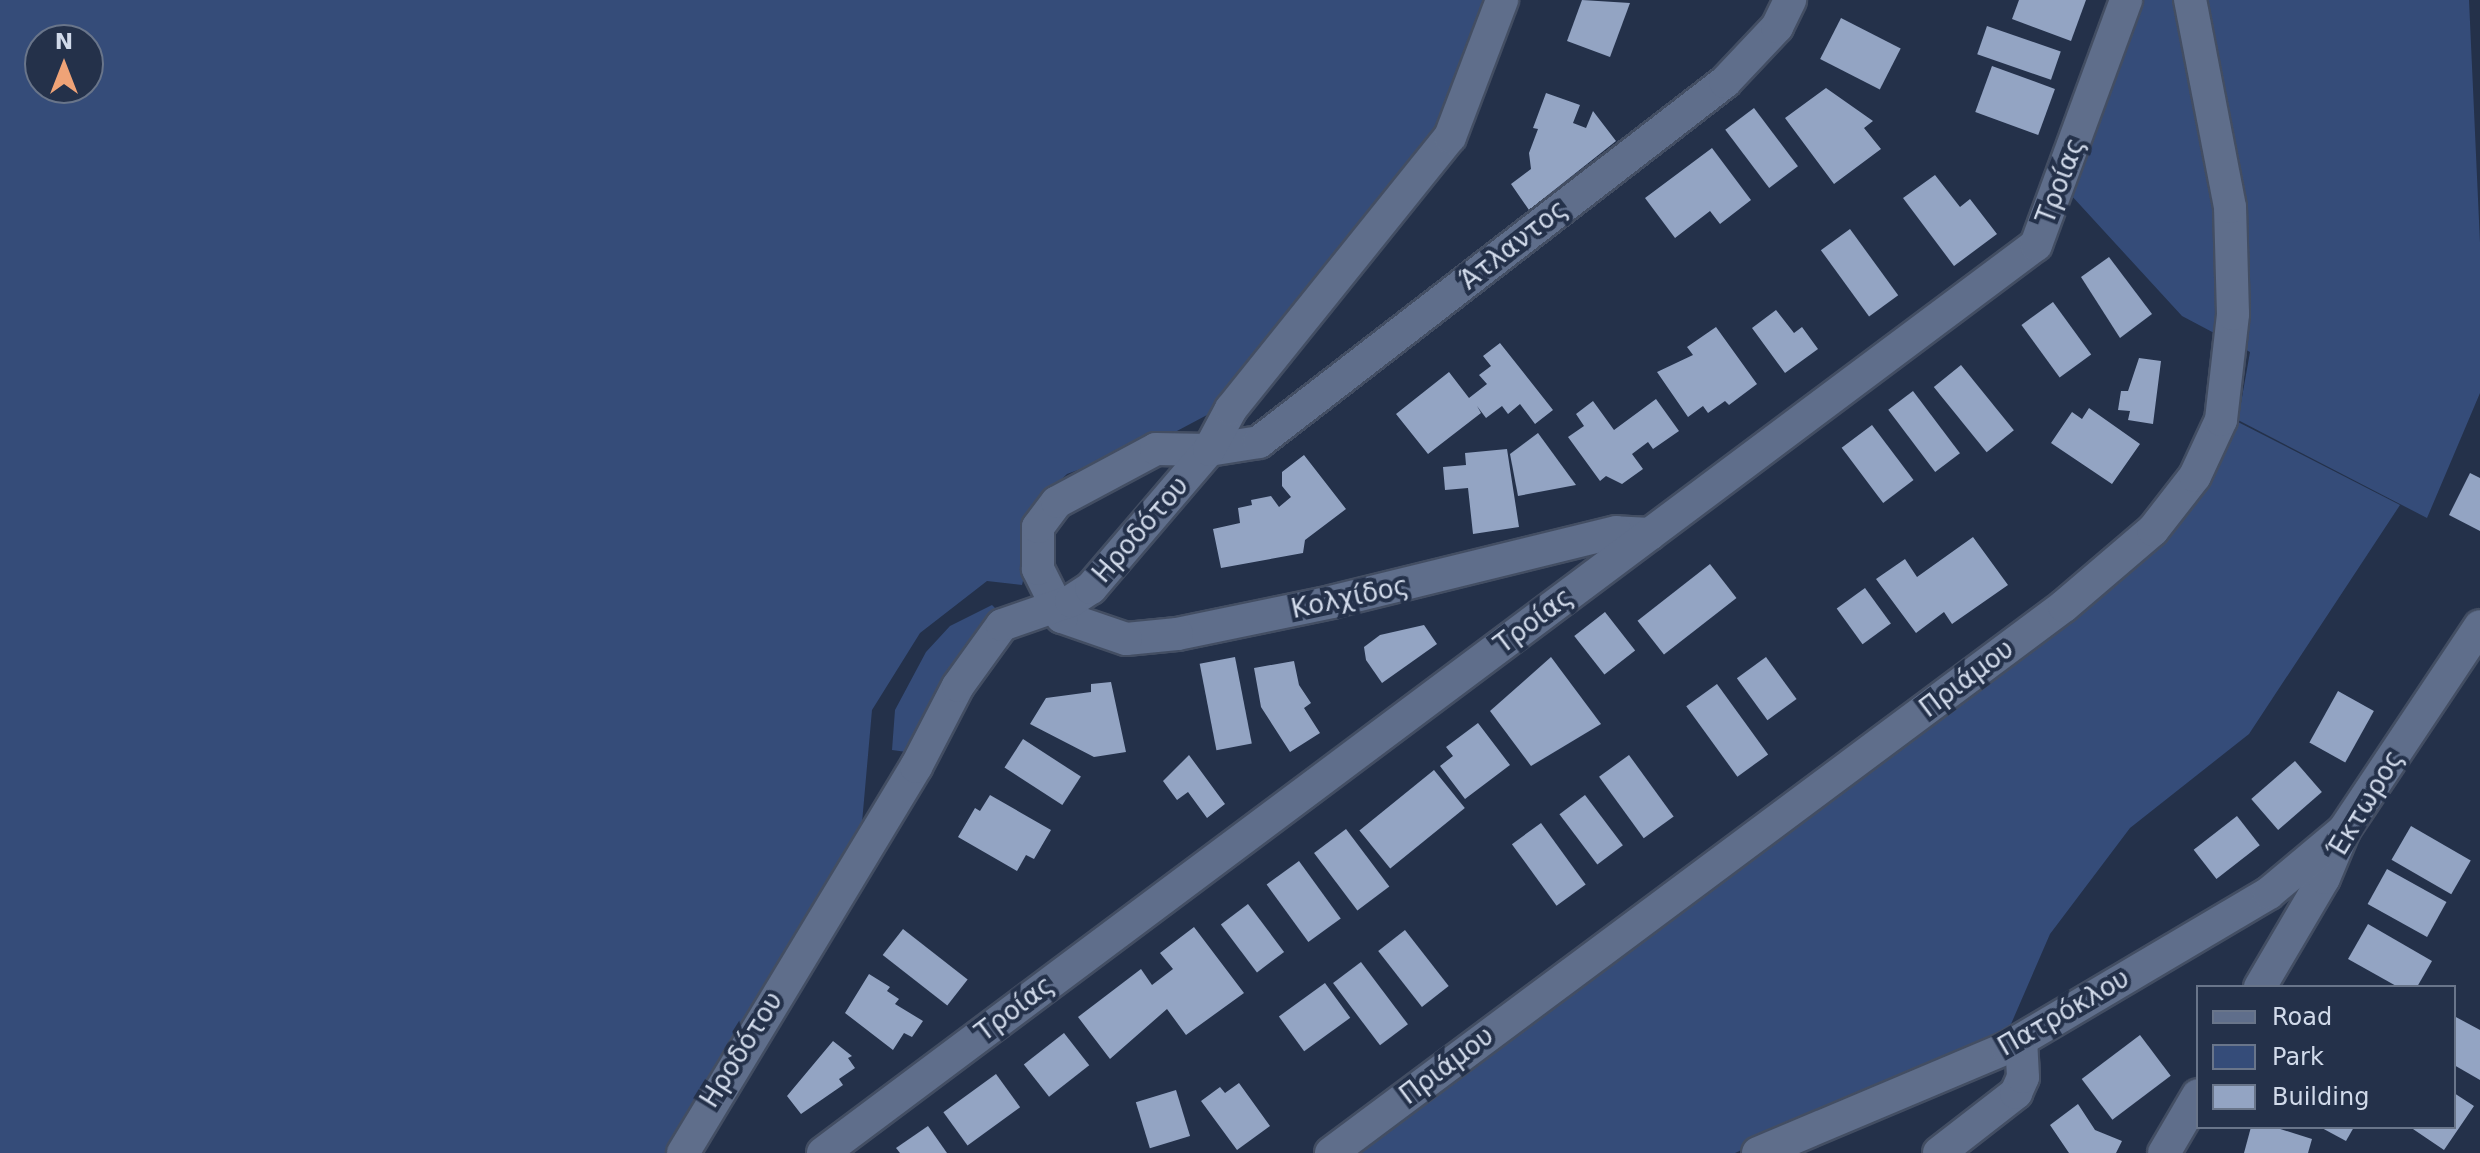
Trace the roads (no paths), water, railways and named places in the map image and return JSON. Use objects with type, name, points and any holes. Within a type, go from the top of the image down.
[{"type":"street","name":"Ηροδότου","points":[[683,1153],[916,767],[958,686],[1002,625],[1053,607],[1091,588],[1209,450],[1231,409],[1450,137],[1502,0]]},
{"type":"street","name":"Άτλαντος","points":[[1053,607],[1038,569],[1038,527],[1057,502],[1156,449],[1209,450],[1259,442],[1713,92],[1777,27],[1790,0]]},
{"type":"street","name":"Τροίας","points":[[823,1153],[2036,245],[2126,0]]},
{"type":"street","name":"Πριάμου","points":[[1331,1153],[2064,606],[2153,530],[2195,476],[2221,420],[2233,314],[2230,207],[2190,0]]},
{"type":"street","name":"Κολχίδος","points":[[1053,607],[1062,617],[1126,639],[1177,634],[1496,565],[1616,532],[1650,534]]},
{"type":"street","name":"Έκτωρος","points":[[2261,985],[2324,878],[2344,830],[2480,626]]},
{"type":"street","name":"Πατρόκλου","points":[[1758,1153],[2021,1040],[2269,893],[2344,830]]},
{"type":"street","points":[[1939,1153],[2016,1093],[2023,1077],[2021,1040]]},
{"type":"street","points":[[2164,1153],[2196,1098]]}]
